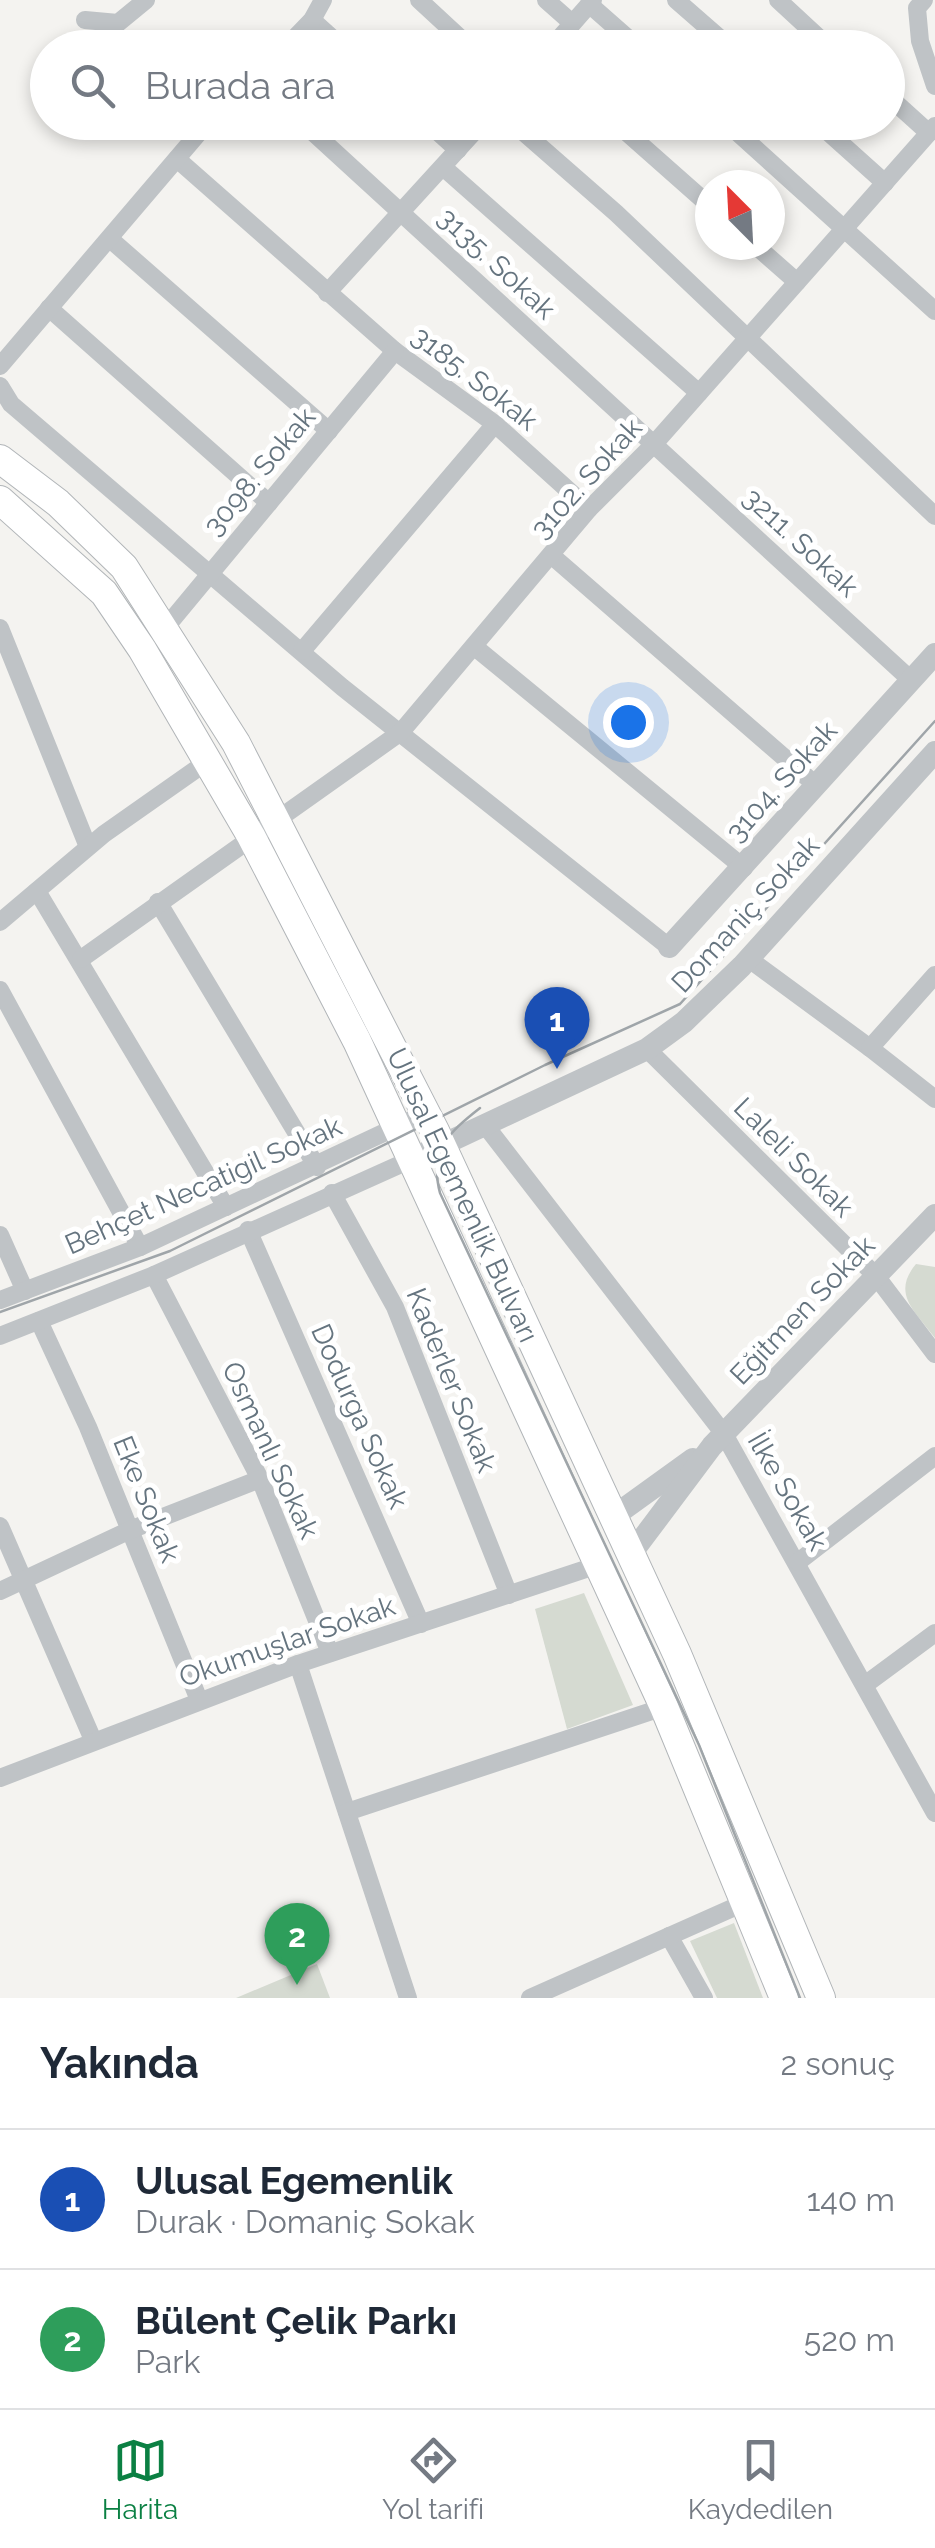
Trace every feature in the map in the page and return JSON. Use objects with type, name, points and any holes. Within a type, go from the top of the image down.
[{"type":"main road","name":"Ulusal Egemenlik Bulvarı","points":[[0,459],[58,503],[124,567],[166,627],[236,742],[441,1144],[631,1554],[821,1998]]},
{"type":"main road","name":"Ulusal Egemenlik Bulvarı","points":[[0,500],[104,594],[251,836],[397,1129],[664,1707],[784,1998]]},
{"type":"street","points":[[85,20],[118,23],[146,0]]},
{"type":"street","points":[[302,30],[323,0]]},
{"type":"street","points":[[419,0],[452,30]]},
{"type":"street","points":[[546,0],[572,23]]},
{"type":"street","points":[[676,0],[710,30]]},
{"type":"street","points":[[778,0],[810,30]]},
{"type":"street","points":[[566,30],[591,2],[620,30]]},
{"type":"street","points":[[918,3],[920,41],[935,86]]},
{"type":"street","points":[[312,20],[323,30]]},
{"type":"street","points":[[905,109],[932,130]]},
{"type":"street","name":"3102. Sokak","points":[[80,959],[401,732],[476,648],[589,509],[654,444],[932,130]]},
{"type":"street","points":[[0,366],[193,140]]},
{"type":"street","name":"3135. Sokak","points":[[322,140],[654,444]]},
{"type":"street","points":[[447,140],[458,150]]},
{"type":"street","points":[[327,292],[467,140]]},
{"type":"street","points":[[532,140],[749,337],[935,516]]},
{"type":"street","points":[[636,140],[695,193]]},
{"type":"street","points":[[746,140],[935,311]]},
{"type":"street","points":[[838,140],[885,183]]},
{"type":"street","name":"3185. Sokak","points":[[177,159],[395,351],[495,424],[589,509]]},
{"type":"street","points":[[443,167],[699,393]]},
{"type":"street","points":[[110,239],[328,431]]},
{"type":"street","points":[[771,260],[797,282]]},
{"type":"street","points":[[49,308],[269,503]]},
{"type":"street","name":"3098. Sokak","points":[[166,627],[395,351]]},
{"type":"street","points":[[0,386],[12,404],[302,651],[669,947]]},
{"type":"street","points":[[302,651],[495,424]]},
{"type":"street","name":"3211. Sokak","points":[[654,444],[911,680]]},
{"type":"street","points":[[551,556],[817,786]]},
{"type":"street","points":[[0,628],[88,847]]},
{"type":"street","points":[[476,648],[744,868]]},
{"type":"street","name":"3104. Sokak","points":[[669,947],[935,654]]},
{"type":"street","name":"Domaniç Sokak","points":[[410,1160],[646,1050],[711,1000],[935,752]]},
{"type":"street","points":[[0,922],[170,783],[208,761]]},
{"type":"street","points":[[37,891],[226,1207]]},
{"type":"street","points":[[158,902],[316,1166]]},
{"type":"street","points":[[749,959],[935,1099]]},
{"type":"street","points":[[870,1048],[935,975]]},
{"type":"street","points":[[0,990],[140,1247]]},
{"type":"street","name":"Laleli Sokak","points":[[646,1050],[876,1276],[935,1354]]},
{"type":"street","name":"Behçet Necatigil Sokak","points":[[0,1300],[140,1247],[426,1113]]},
{"type":"street","name":"İlke Sokak","points":[[485,1125],[718,1440],[798,1562],[935,1813]]},
{"type":"street","points":[[0,1336],[154,1275],[410,1160]]},
{"type":"street","name":"Kaderler Sokak","points":[[332,1193],[395,1307],[508,1595]]},
{"type":"street","name":"Eğitmen Sokak","points":[[631,1554],[718,1440],[876,1276],[930,1229]]},
{"type":"street","name":"Dodurga Sokak","points":[[248,1230],[422,1624]]},
{"type":"street","points":[[0,1235],[25,1291]]},
{"type":"street","name":"Osmanlı Sokak","points":[[154,1275],[260,1479],[330,1653]]},
{"type":"street","name":"Eke Sokak","points":[[39,1321],[199,1700]]},
{"type":"street","name":"Eğitmen Sokak","points":[[614,1516],[718,1440]]},
{"type":"street","points":[[798,1562],[935,1456]]},
{"type":"street","points":[[0,1590],[130,1530],[260,1479]]},
{"type":"street","points":[[0,1526],[93,1740]]},
{"type":"street","name":"Okumuşlar Sokak","points":[[0,1778],[298,1664],[596,1566]]},
{"type":"street","points":[[866,1684],[935,1633]]},
{"type":"street","points":[[298,1664],[408,1998]]},
{"type":"street","points":[[347,1812],[664,1707]]},
{"type":"street","points":[[530,1998],[746,1902]]},
{"type":"street","points":[[669,1936],[699,1996]]},
{"type":"shaded area","points":[[916,1264],[935,1267],[935,1338],[914,1311],[906,1293],[909,1275]]},
{"type":"shaded area","points":[[584,1593],[633,1705],[567,1729],[535,1609]]},
{"type":"shaded area","points":[[734,1923],[763,1998],[717,1998],[690,1941]]},
{"type":"shaded area","points":[[317,1964],[330,1998],[236,1998]]},
{"type":"tram line","points":[[0,1312],[170,1251],[545,1065],[680,1004],[935,721]]},
{"type":"tram line","points":[[480,1108],[450,1135],[439,1154],[440,1193],[699,1745],[800,1998]]},
{"type":"place","name":"Ulusal Egemenlik","points":[[557,1069]]},
{"type":"place","name":"Bülent Çelik Parkı","points":[[297,1985]]}]
